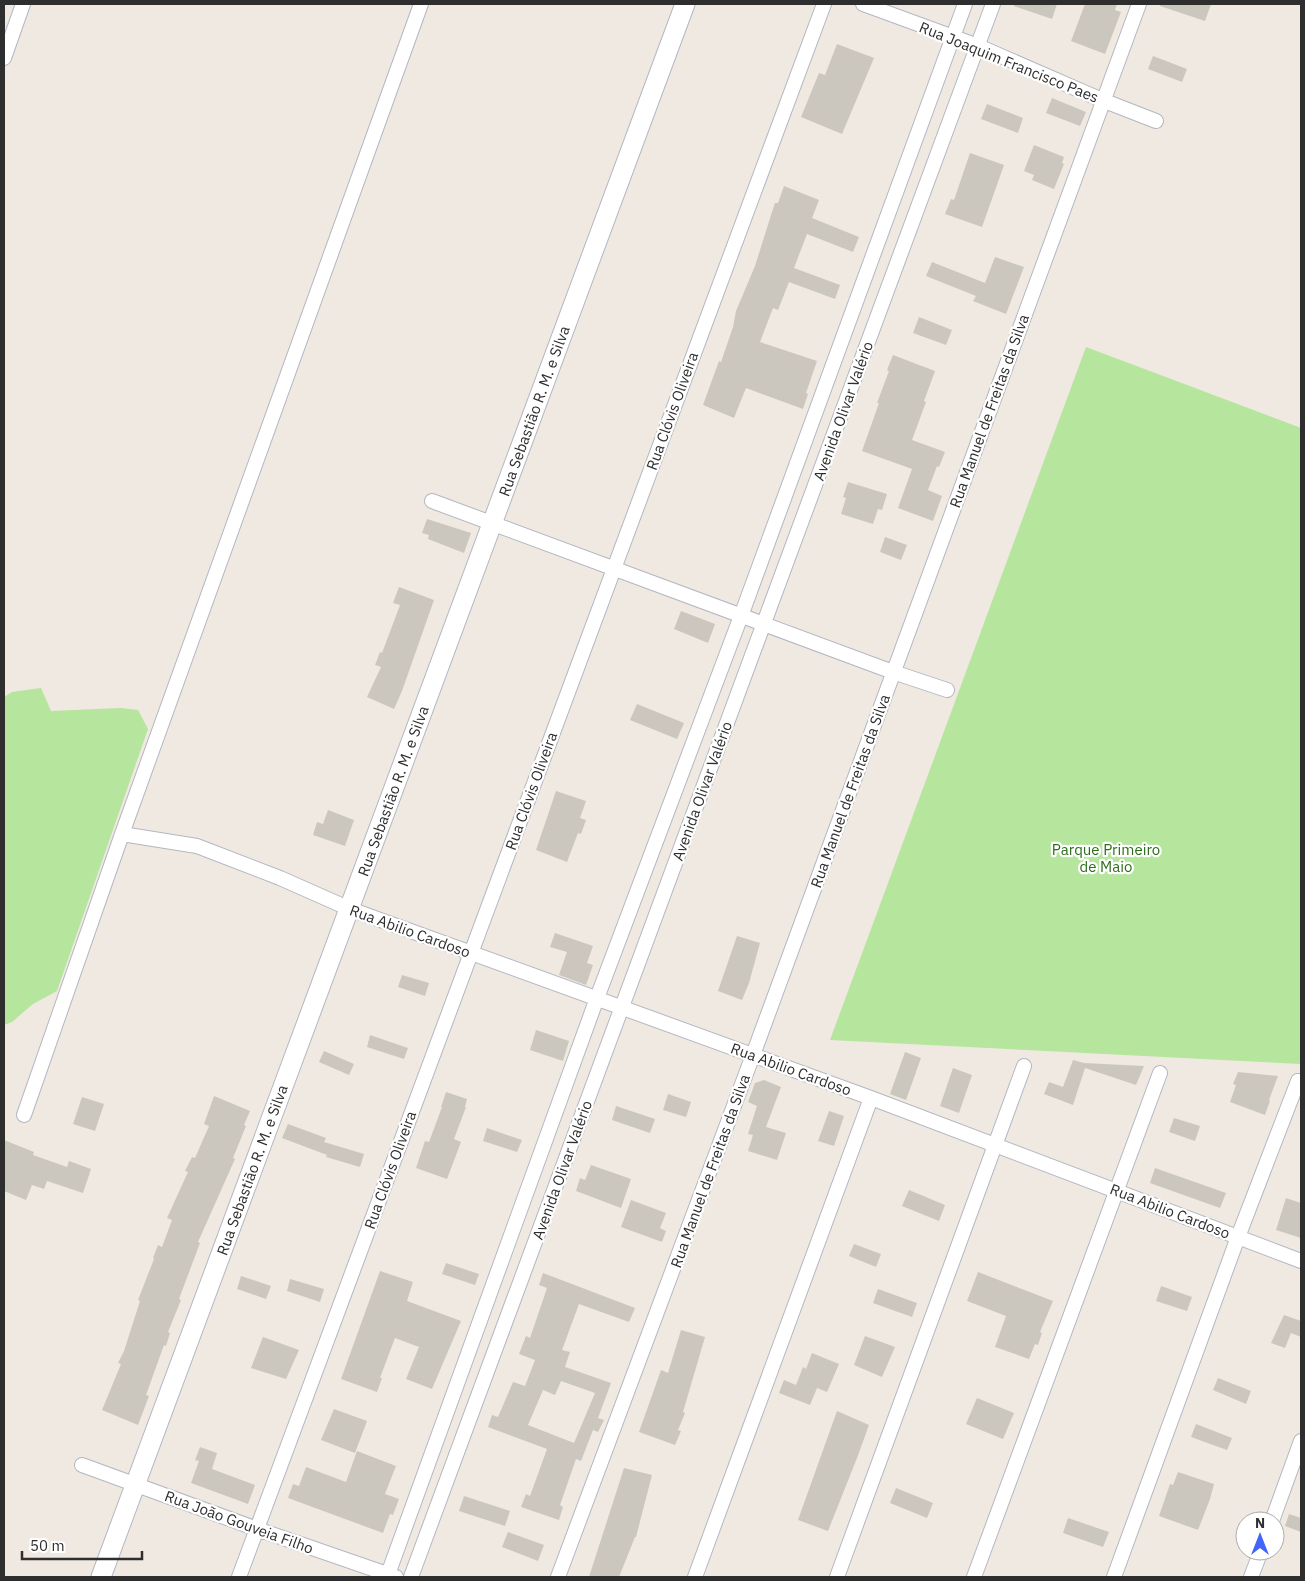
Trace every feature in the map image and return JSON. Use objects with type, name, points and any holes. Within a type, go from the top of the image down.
[{"type":"street","points":[[4,58],[23,4]]},
{"type":"street","points":[[24,1115],[122,834],[421,4]]},
{"type":"street","name":"Rua Sebastião R. M. e Silva","points":[[101,1577],[685,4]]},
{"type":"street","name":"Rua Clóvis Oliveira","points":[[239,1577],[824,4]]},
{"type":"street","name":"Rua Joaquim Francisco Paes","points":[[863,4],[978,46],[1102,100],[1156,121]]},
{"type":"street","points":[[390,1576],[597,998],[741,616],[965,4]]},
{"type":"street","name":"Avenida Olivar Valério","points":[[412,1577],[993,4]]},
{"type":"street","name":"Rua Manuel de Freitas da Silva","points":[[558,1577],[753,1055],[1102,100],[1139,4]]},
{"type":"street","points":[[432,501],[893,672],[947,690]]},
{"type":"street","name":"Rua Abilio Cardoso","points":[[122,834],[197,846],[280,878],[350,909],[871,1098],[1301,1261]]},
{"type":"street","points":[[837,1577],[1024,1066]]},
{"type":"street","points":[[974,1577],[1160,1073]]},
{"type":"street","points":[[1114,1577],[1238,1237],[1300,1081]]},
{"type":"street","points":[[695,1577],[871,1098]]},
{"type":"street","points":[[1276,1511],[1301,1441]]},
{"type":"street","name":"Rua João Gouveia Filho","points":[[82,1465],[390,1576]]},
{"type":"street","points":[[1251,1577],[1257,1561]]},
{"type":"green space","name":"Parque Primeiro de Maio","points":[[1086,347],[1301,428],[1301,1064],[830,1040]]},
{"type":"green space","points":[[41,688],[51,711],[121,708],[138,710],[148,729],[57,991],[33,1004],[12,1022],[4,1025],[4,697],[12,692]]},
{"type":"building","points":[[1014,4],[1057,4],[1052,19],[1014,6]]},
{"type":"building","points":[[1085,4],[1117,4],[1115,10],[1121,12],[1105,54],[1071,41]]},
{"type":"building","points":[[1160,4],[1211,4],[1205,21],[1160,6]]},
{"type":"building","points":[[837,44],[874,58],[842,134],[801,117],[819,73],[825,75]]},
{"type":"building","points":[[1153,56],[1187,69],[1182,82],[1148,69]]},
{"type":"building","points":[[1052,98],[1086,112],[1080,126],[1046,113]]},
{"type":"building","points":[[987,104],[1023,118],[1018,133],[981,119]]},
{"type":"building","points":[[1034,145],[1064,157],[1062,163],[1064,164],[1054,189],[1032,180],[1034,175],[1024,171]]},
{"type":"building","points":[[970,153],[1004,165],[982,227],[945,214],[951,199],[954,200]]},
{"type":"building","points":[[784,186],[819,200],[812,218],[859,237],[853,252],[807,234],[794,268],[840,285],[835,299],[789,282],[778,310],[773,308],[760,342],[817,361],[806,393],[808,394],[803,409],[746,388],[734,418],[703,405],[719,361],[721,362],[733,327],[736,311],[755,266],[775,203],[778,203]]},
{"type":"building","points":[[995,257],[1024,267],[1006,314],[973,301],[976,296],[926,276],[932,262],[985,283]]},
{"type":"building","points":[[919,317],[952,330],[946,345],[913,333]]},
{"type":"building","points":[[893,355],[935,371],[912,440],[945,452],[939,467],[937,466],[928,490],[942,496],[933,521],[898,508],[912,469],[862,451]]},
{"type":"building","points":[[848,482],[887,494],[882,510],[878,509],[873,524],[841,514],[846,498],[843,497]]},
{"type":"building","points":[[427,519],[471,533],[464,553],[428,539],[429,535],[422,533]]},
{"type":"building","points":[[885,537],[907,545],[901,560],[880,552]]},
{"type":"building","points":[[399,587],[434,600],[394,709],[367,697],[381,667],[375,665],[380,652],[382,653],[400,605],[393,603]]},
{"type":"building","points":[[681,611],[715,624],[708,643],[674,629]]},
{"type":"building","points":[[637,704],[684,723],[677,739],[630,720]]},
{"type":"building","points":[[556,791],[586,801],[580,818],[586,820],[581,834],[578,833],[567,862],[536,850]]},
{"type":"building","points":[[328,810],[354,820],[345,846],[313,835],[317,822],[323,824]]},
{"type":"building","points":[[555,933],[593,946],[587,963],[593,965],[586,985],[559,975],[567,952],[550,947]]},
{"type":"building","points":[[737,936],[760,943],[749,983],[742,1000],[718,991]]},
{"type":"building","points":[[402,975],[429,983],[425,996],[398,987]]},
{"type":"building","points":[[536,1030],[569,1041],[563,1061],[530,1050]]},
{"type":"building","points":[[370,1035],[408,1048],[404,1059],[367,1047]]},
{"type":"building","points":[[324,1051],[354,1064],[349,1075],[319,1062]]},
{"type":"building","points":[[905,1052],[921,1058],[906,1100],[890,1094]]},
{"type":"building","points":[[1073,1060],[1084,1063],[1144,1066],[1136,1085],[1085,1068],[1073,1105],[1044,1094],[1049,1082],[1063,1087]]},
{"type":"building","points":[[953,1068],[972,1075],[959,1113],[940,1106]]},
{"type":"building","points":[[1238,1072],[1278,1076],[1265,1115],[1230,1102],[1236,1085],[1233,1084]]},
{"type":"building","points":[[764,1080],[781,1087],[766,1127],[786,1133],[777,1160],[748,1151],[753,1135],[748,1134],[757,1106],[748,1102],[755,1083]]},
{"type":"building","points":[[446,1092],[467,1099],[466,1107],[454,1139],[461,1142],[447,1179],[416,1168],[425,1141],[429,1142]]},
{"type":"building","points":[[668,1094],[691,1102],[686,1117],[663,1110]]},
{"type":"building","points":[[214,1096],[250,1111],[233,1158],[235,1159],[198,1242],[200,1243],[168,1332],[170,1333],[166,1346],[164,1345],[146,1395],[149,1396],[138,1425],[102,1410],[121,1364],[118,1363],[124,1351],[140,1301],[138,1300],[153,1258],[158,1245],[162,1247],[172,1220],[167,1218],[188,1172],[185,1171],[192,1157],[195,1158],[209,1126],[204,1124]]},
{"type":"building","points":[[82,1097],[104,1104],[95,1131],[73,1124]]},
{"type":"building","points":[[616,1106],[655,1119],[650,1133],[612,1120]]},
{"type":"building","points":[[829,1111],[844,1116],[834,1146],[818,1141]]},
{"type":"building","points":[[1174,1118],[1200,1126],[1195,1141],[1169,1132]]},
{"type":"building","points":[[288,1124],[326,1138],[324,1142],[364,1154],[360,1167],[326,1157],[327,1155],[282,1138]]},
{"type":"building","points":[[487,1128],[522,1140],[517,1152],[483,1141]]},
{"type":"building","points":[[4,1140],[34,1152],[33,1155],[67,1167],[69,1161],[91,1169],[83,1193],[47,1181],[44,1189],[32,1185],[26,1200],[4,1191]]},
{"type":"building","points":[[591,1165],[631,1179],[621,1208],[576,1191],[580,1178],[585,1180]]},
{"type":"building","points":[[1155,1168],[1226,1193],[1220,1208],[1150,1183]]},
{"type":"building","points":[[909,1190],[945,1205],[939,1221],[902,1206]]},
{"type":"building","points":[[1286,1198],[1301,1203],[1301,1238],[1276,1230]]},
{"type":"building","points":[[631,1200],[666,1213],[660,1228],[666,1231],[662,1242],[621,1227]]},
{"type":"building","points":[[854,1244],[881,1254],[876,1267],[849,1256]]},
{"type":"building","points":[[446,1263],[479,1274],[475,1285],[442,1274]]},
{"type":"building","points":[[380,1271],[413,1282],[407,1301],[461,1321],[432,1389],[406,1379],[419,1347],[395,1338],[380,1378],[382,1378],[377,1392],[341,1379]]},
{"type":"building","points":[[978,1272],[1053,1301],[1040,1332],[1042,1333],[1038,1345],[1035,1344],[1029,1359],[995,1347],[1006,1316],[967,1301]]},
{"type":"building","points":[[543,1273],[635,1308],[629,1322],[579,1304],[562,1350],[570,1352],[565,1367],[611,1383],[598,1418],[604,1420],[598,1432],[593,1430],[581,1461],[576,1459],[560,1505],[563,1507],[559,1520],[521,1507],[526,1494],[530,1496],[547,1449],[488,1427],[492,1415],[498,1417],[513,1382],[525,1386],[535,1360],[519,1354],[526,1336],[530,1338],[547,1288],[539,1285]],"holes":[[[561,1381],[595,1393],[574,1443],[528,1425],[543,1390],[555,1395]]]},
{"type":"building","points":[[241,1276],[271,1286],[266,1299],[237,1289]]},
{"type":"building","points":[[290,1279],[324,1289],[320,1302],[287,1291]]},
{"type":"building","points":[[1161,1286],[1192,1297],[1187,1311],[1156,1301]]},
{"type":"building","points":[[878,1289],[917,1303],[912,1317],[873,1303]]},
{"type":"building","points":[[1284,1315],[1301,1321],[1301,1337],[1291,1333],[1285,1348],[1271,1343]]},
{"type":"building","points":[[681,1330],[705,1337],[683,1412],[685,1413],[678,1430],[681,1431],[675,1445],[639,1432],[661,1370],[668,1373]]},
{"type":"building","points":[[865,1336],[895,1347],[882,1377],[854,1365]]},
{"type":"building","points":[[263,1337],[299,1350],[286,1379],[251,1368]]},
{"type":"building","points":[[812,1353],[839,1364],[827,1392],[817,1388],[810,1405],[779,1393],[784,1380],[796,1385],[803,1367],[806,1369]]},
{"type":"building","points":[[1218,1378],[1251,1391],[1246,1404],[1213,1390]]},
{"type":"building","points":[[977,1398],[1014,1413],[1003,1439],[966,1424]]},
{"type":"building","points":[[334,1409],[367,1421],[355,1453],[321,1440]]},
{"type":"building","points":[[837,1411],[869,1425],[828,1531],[798,1520]]},
{"type":"building","points":[[1196,1424],[1232,1438],[1227,1450],[1191,1437]]},
{"type":"building","points":[[200,1447],[217,1453],[212,1469],[255,1485],[248,1504],[191,1483],[199,1461],[195,1460]]},
{"type":"building","points":[[357,1451],[396,1466],[385,1494],[399,1499],[393,1515],[390,1514],[383,1533],[288,1498],[293,1484],[299,1486],[306,1467],[346,1482]]},
{"type":"building","points":[[624,1468],[652,1475],[636,1537],[619,1577],[589,1577]]},
{"type":"building","points":[[1178,1472],[1214,1484],[1198,1530],[1159,1516],[1170,1484],[1173,1485]]},
{"type":"building","points":[[896,1488],[933,1503],[927,1518],[890,1503]]},
{"type":"building","points":[[464,1496],[510,1511],[505,1526],[459,1511]]},
{"type":"building","points":[[1289,1514],[1301,1518],[1301,1532],[1285,1526]]},
{"type":"building","points":[[1068,1518],[1109,1532],[1103,1547],[1063,1533]]},
{"type":"building","points":[[508,1532],[544,1545],[538,1561],[502,1547]]}]
